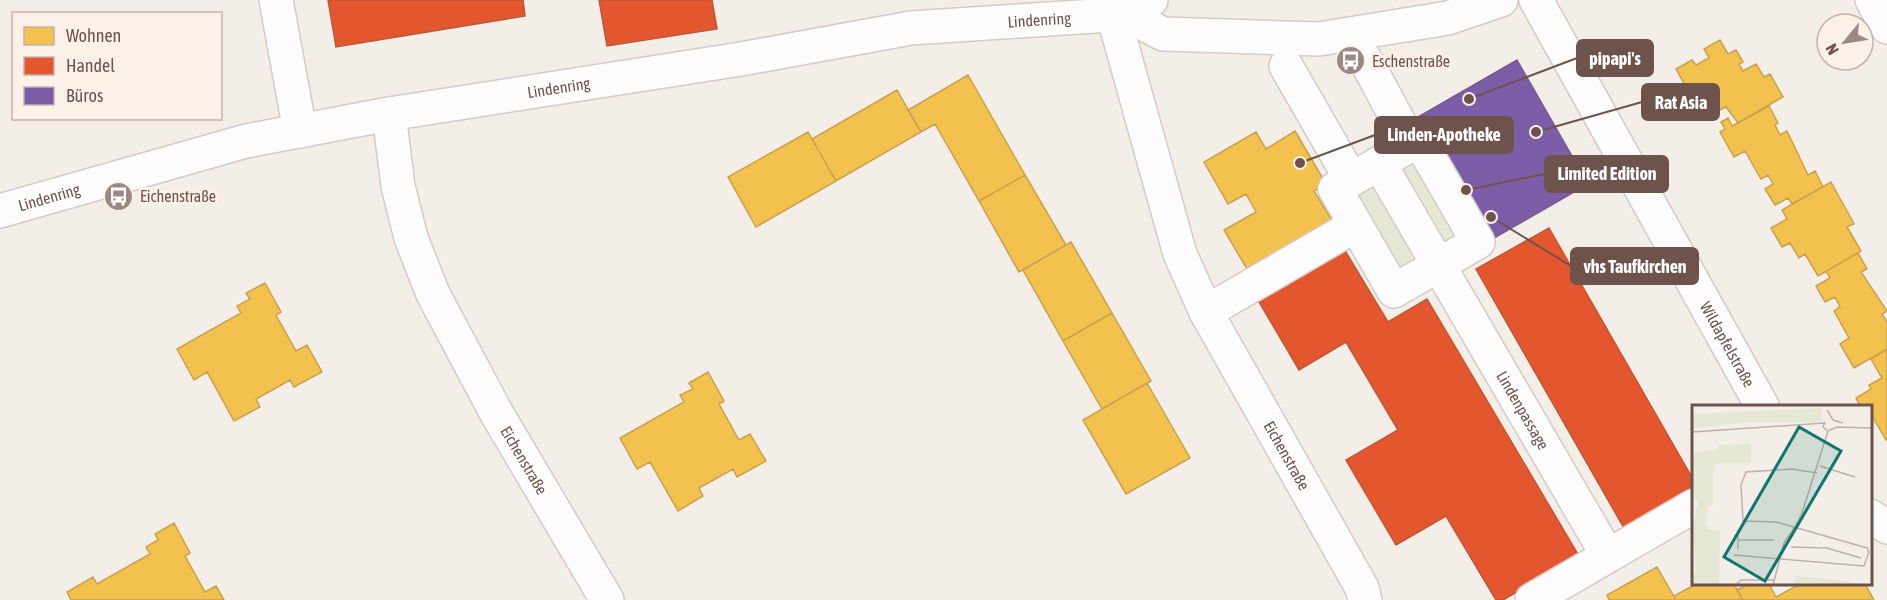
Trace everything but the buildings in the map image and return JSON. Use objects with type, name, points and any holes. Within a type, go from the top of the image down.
[{"type":"street","points":[[276,0],[300,131]]},
{"type":"street","points":[[1124,7],[1163,34],[1319,39],[1448,18],[1501,0]]},
{"type":"street","name":"Wildapfelstraße","points":[[1536,0],[1761,405]]},
{"type":"street","points":[[1872,0],[1887,27]]},
{"type":"street","name":"Lindenring","points":[[0,211],[246,141],[389,114],[741,59],[911,28],[1124,7]]},
{"type":"street","name":"Eichenstraße","points":[[1124,7],[1180,254],[1206,312],[1362,588],[1365,600]]},
{"type":"street","points":[[1365,59],[1411,145]]},
{"type":"street","points":[[1286,66],[1351,179]]},
{"type":"street","name":"Eichenstraße","points":[[389,114],[398,186],[411,238],[433,294],[497,414],[607,600]]},
{"type":"street","points":[[1419,140],[1478,242],[1394,291],[1335,189],[1411,145],[1419,140]]},
{"type":"street","name":"Lindenpassage","points":[[1379,163],[1608,556]]},
{"type":"street","points":[[1206,312],[1361,233],[1410,216],[1450,193]]},
{"type":"street","points":[[1532,600],[1692,507]]},
{"type":"street","points":[[1872,517],[1887,527]]},
{"type":"green space","points":[[1414,155],[1465,241],[1397,281],[1346,195]]},
{"type":"place","name":"Eschenstraße","points":[[1351,61]]},
{"type":"place","name":"pipapi's","points":[[1469,99]]},
{"type":"place","name":"Rat Asia","points":[[1536,132]]},
{"type":"place","name":"Linden-Apotheke","points":[[1300,163]]},
{"type":"place","name":"Limited Edition","points":[[1466,190]]},
{"type":"place","name":"Eichenstraße","points":[[119,196]]},
{"type":"place","name":"vhs Taufkirchen","points":[[1491,217]]}]
